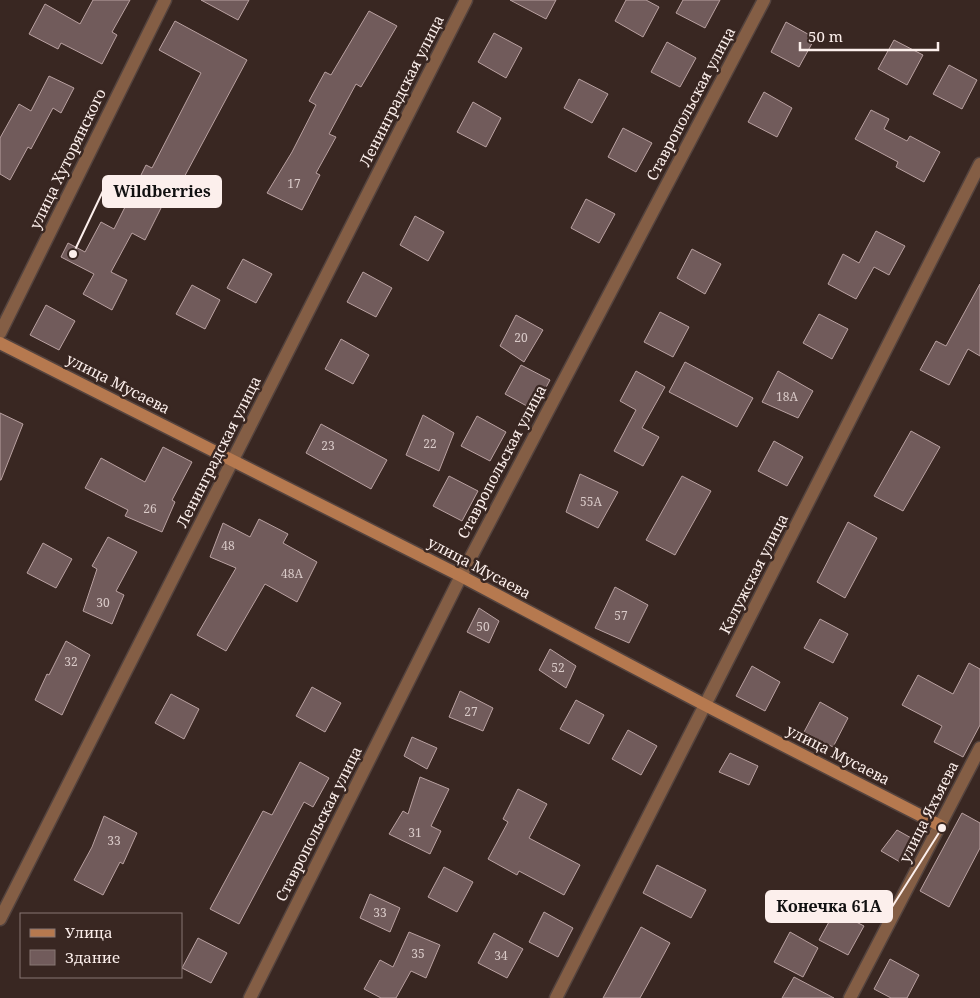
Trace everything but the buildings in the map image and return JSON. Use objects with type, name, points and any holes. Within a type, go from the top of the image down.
[{"type":"street","name":"улица Хуторянского","points":[[0,333],[165,0]]},
{"type":"street","name":"Ленинградская улица","points":[[0,918],[466,0]]},
{"type":"street","name":"Ставропольская улица","points":[[250,998],[461,576],[764,0]]},
{"type":"street","name":"Калужская улица","points":[[556,998],[980,164]]},
{"type":"street","name":"улица Мусаева","points":[[0,343],[461,576],[705,706],[940,826]]},
{"type":"street","name":"улица Яхъяева","points":[[850,998],[980,748]]},
{"type":"place","name":"Wildberries","points":[[73,254]]},
{"type":"place","name":"Конечка 61А","points":[[942,828]]}]
